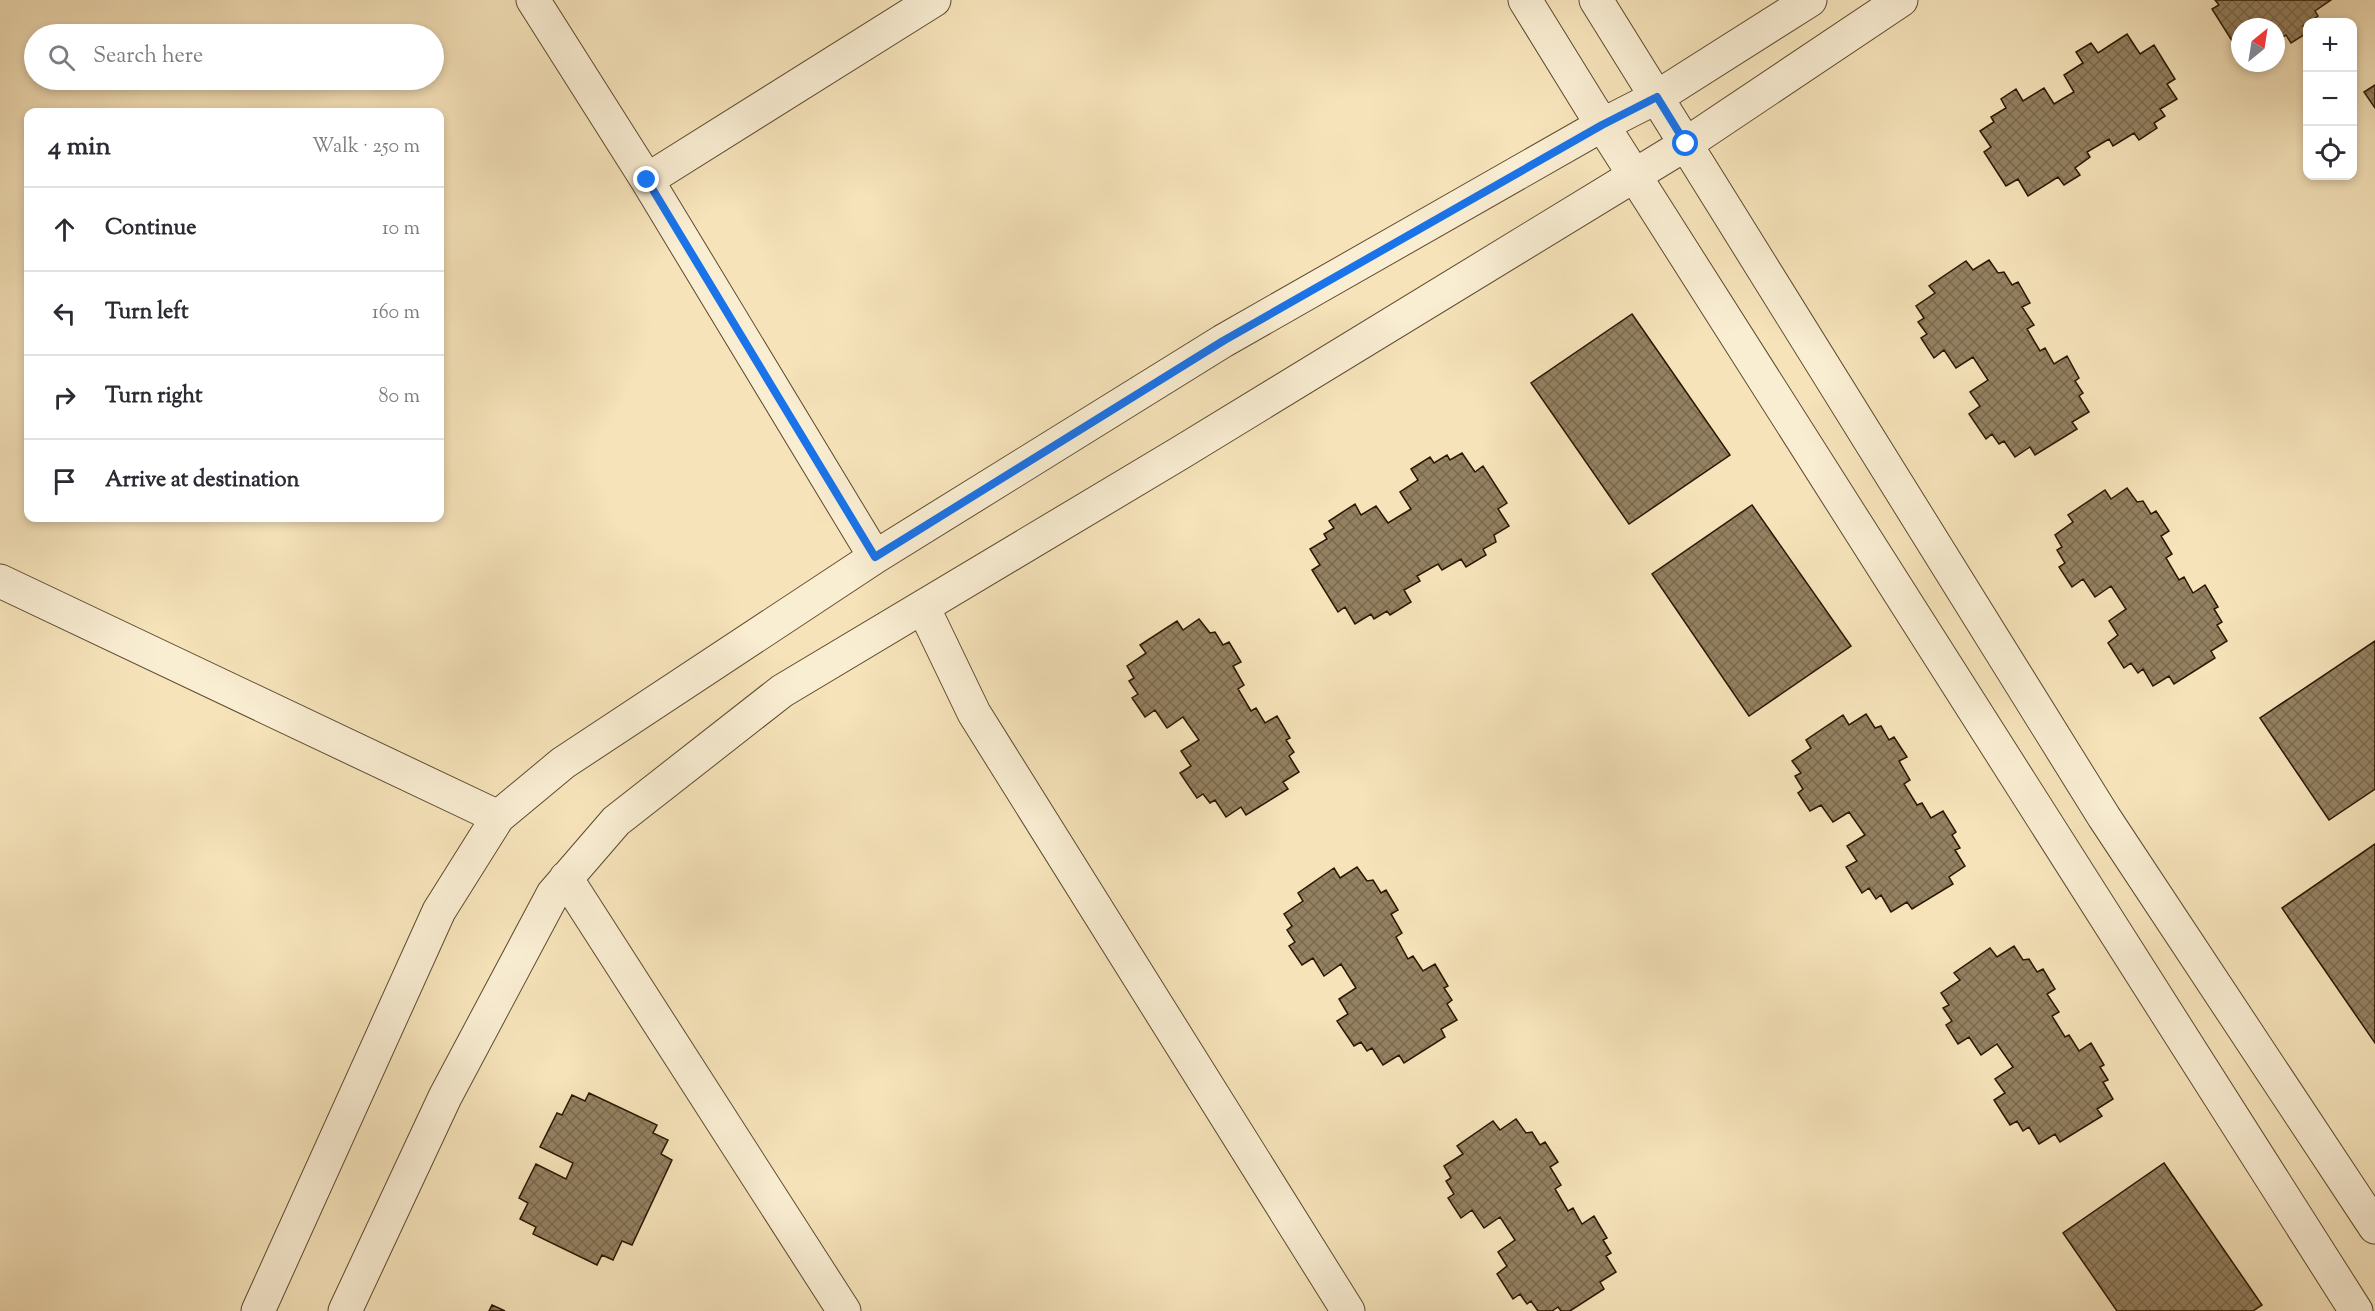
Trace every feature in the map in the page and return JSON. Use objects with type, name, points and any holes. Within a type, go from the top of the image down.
[{"type":"street","points":[[533,0],[647,180],[875,557]]},
{"type":"street","points":[[647,180],[934,0]]},
{"type":"street","points":[[1525,0],[1602,125],[2356,1311]]},
{"type":"street","points":[[1596,0],[2104,817],[2375,1227]]},
{"type":"street","points":[[258,1311],[439,911],[498,817],[563,763],[875,557],[1223,341],[1602,125],[1657,97],[1810,0]]},
{"type":"street","points":[[345,1311],[445,1097],[553,894],[616,821],[782,691],[1180,453],[1686,144],[1901,0]]},
{"type":"street","points":[[0,581],[498,817]]},
{"type":"street","points":[[923,607],[974,713],[1348,1311]]},
{"type":"street","points":[[566,878],[844,1311]]},
{"type":"building","points":[[2215,0],[2331,0],[2315,11],[2318,16],[2315,18],[2303,18],[2303,36],[2291,43],[2285,36],[2285,18],[2231,18],[2231,39],[2212,9],[2219,5]]},
{"type":"building","points":[[2127,34],[2140,54],[2154,45],[2175,79],[2167,84],[2177,99],[2160,109],[2165,116],[2154,123],[2157,128],[2139,140],[2134,133],[2113,146],[2109,139],[2087,152],[2090,157],[2075,168],[2080,175],[2064,185],[2058,177],[2028,196],[2018,179],[2006,186],[1984,152],[1991,147],[1980,131],[1994,122],[1991,117],[2006,108],[2001,99],[2016,89],[2023,101],[2044,88],[2054,104],[2074,92],[2064,75],[2083,63],[2076,52],[2091,43],[2098,53]]},
{"type":"building","points":[[2375,85],[2375,108],[2364,92]]},
{"type":"building","points":[[1989,260],[1998,273],[2004,272],[2012,285],[2018,282],[2030,303],[2022,307],[2034,325],[2027,329],[2040,351],[2045,348],[2054,364],[2067,356],[2079,378],[2075,381],[2083,393],[2079,396],[2089,412],[2072,422],[2077,429],[2035,455],[2030,447],[2015,457],[2004,441],[1999,444],[1992,434],[1986,439],[1969,414],[1980,406],[1970,392],[1988,380],[1973,357],[1956,368],[1944,350],[1934,358],[1921,338],[1927,334],[1918,322],[1924,318],[1916,306],[1935,293],[1929,286],[1966,261],[1973,270]]},
{"type":"building","points":[[1632,314],[1730,455],[1629,524],[1531,383]]},
{"type":"building","points":[[1462,453],[1475,472],[1483,466],[1507,503],[1498,509],[1509,526],[1494,535],[1496,542],[1483,549],[1486,555],[1466,567],[1461,559],[1442,570],[1438,564],[1417,576],[1420,581],[1404,590],[1411,602],[1390,615],[1387,611],[1374,619],[1371,614],[1355,624],[1345,607],[1338,612],[1312,570],[1320,565],[1310,549],[1327,539],[1324,534],[1334,528],[1329,521],[1355,504],[1361,515],[1376,506],[1388,523],[1411,509],[1400,492],[1418,480],[1411,469],[1430,457],[1434,463],[1447,455],[1450,460]]},
{"type":"building","points":[[2127,488],[2137,502],[2143,501],[2151,514],[2156,511],[2169,531],[2161,536],[2172,554],[2166,558],[2179,580],[2184,577],[2193,593],[2205,585],[2218,607],[2214,609],[2222,622],[2217,625],[2227,641],[2211,651],[2215,658],[2174,684],[2169,676],[2153,686],[2143,669],[2138,673],[2131,663],[2124,668],[2108,643],[2118,635],[2109,621],[2126,609],[2111,586],[2095,597],[2083,579],[2072,587],[2059,567],[2065,563],[2057,550],[2062,547],[2055,535],[2073,522],[2068,515],[2105,490],[2111,499]]},
{"type":"building","points":[[1752,505],[1851,646],[1749,716],[1652,574]]},
{"type":"building","points":[[1199,619],[1210,633],[1215,632],[1223,645],[1229,642],[1241,662],[1233,666],[1244,685],[1238,689],[1251,711],[1256,708],[1265,723],[1277,716],[1290,738],[1286,740],[1294,752],[1289,756],[1299,772],[1283,782],[1288,789],[1246,815],[1241,807],[1226,817],[1215,800],[1210,803],[1203,794],[1197,798],[1180,773],[1191,766],[1181,751],[1199,740],[1183,717],[1167,728],[1155,710],[1145,717],[1132,698],[1138,694],[1129,681],[1134,678],[1127,666],[1146,653],[1140,645],[1177,621],[1183,630]]},
{"type":"building","points":[[2375,641],[2375,789],[2329,820],[2260,718]]},
{"type":"building","points":[[1866,714],[1875,728],[1881,726],[1889,740],[1894,737],[1907,757],[1899,761],[1910,780],[1904,784],[1917,805],[1922,803],[1931,818],[1943,811],[1956,832],[1952,835],[1960,848],[1955,850],[1965,866],[1949,877],[1953,884],[1912,909],[1907,902],[1891,912],[1881,895],[1876,899],[1869,888],[1862,893],[1846,867],[1857,861],[1847,846],[1865,835],[1849,812],[1833,822],[1821,805],[1810,811],[1798,793],[1803,789],[1795,776],[1801,773],[1792,761],[1811,748],[1806,740],[1843,715],[1849,725]]},
{"type":"building","points":[[2375,844],[2375,1043],[2282,908]]},
{"type":"building","points":[[1357,867],[1367,881],[1373,880],[1381,893],[1386,890],[1398,910],[1391,914],[1402,933],[1396,937],[1408,959],[1413,956],[1423,971],[1435,964],[1448,986],[1444,988],[1452,1000],[1447,1004],[1457,1020],[1441,1029],[1445,1037],[1404,1063],[1399,1055],[1383,1065],[1372,1048],[1367,1051],[1361,1042],[1354,1046],[1337,1021],[1348,1014],[1339,999],[1356,988],[1341,964],[1324,976],[1313,958],[1302,965],[1289,946],[1295,942],[1287,930],[1292,926],[1284,914],[1303,901],[1298,893],[1334,868],[1340,878]]},
{"type":"building","points":[[2014,946],[2023,960],[2029,959],[2037,972],[2043,969],[2055,989],[2047,994],[2059,1012],[2052,1016],[2065,1037],[2069,1035],[2079,1051],[2091,1043],[2104,1065],[2100,1067],[2108,1080],[2103,1082],[2113,1099],[2097,1109],[2102,1116],[2060,1142],[2055,1134],[2039,1144],[2029,1127],[2023,1131],[2017,1121],[2010,1125],[1994,1100],[2005,1093],[1995,1079],[2013,1067],[1997,1044],[1981,1055],[1969,1037],[1958,1044],[1946,1025],[1952,1021],[1943,1008],[1949,1005],[1941,993],[1960,980],[1954,973],[1990,948],[1997,957]]},
{"type":"building","points":[[589,1093],[657,1125],[653,1133],[668,1140],[661,1154],[672,1160],[632,1245],[622,1241],[613,1260],[602,1255],[597,1265],[533,1234],[536,1227],[520,1219],[528,1203],[519,1198],[536,1164],[566,1179],[573,1163],[540,1147],[557,1113],[562,1115],[572,1095],[585,1101]]},
{"type":"building","points":[[1516,1119],[1526,1133],[1532,1132],[1540,1145],[1545,1142],[1558,1162],[1550,1167],[1561,1185],[1555,1189],[1568,1211],[1573,1208],[1582,1224],[1594,1216],[1607,1238],[1603,1240],[1611,1253],[1606,1256],[1616,1272],[1600,1282],[1604,1289],[1570,1311],[1561,1311],[1558,1307],[1552,1311],[1538,1311],[1531,1301],[1527,1304],[1520,1294],[1513,1299],[1497,1274],[1507,1266],[1498,1252],[1515,1240],[1500,1217],[1484,1228],[1472,1210],[1461,1218],[1448,1198],[1454,1194],[1446,1181],[1451,1178],[1444,1166],[1463,1154],[1457,1146],[1493,1121],[1500,1130]]},
{"type":"building","points":[[2164,1163],[2262,1305],[2253,1311],[2117,1311],[2063,1233]]},
{"type":"building","points":[[492,1305],[505,1311],[489,1311]]},
{"type":"route","points":[[647,180],[875,557],[1223,341],[1602,125],[1657,97],[1686,144]]}]
